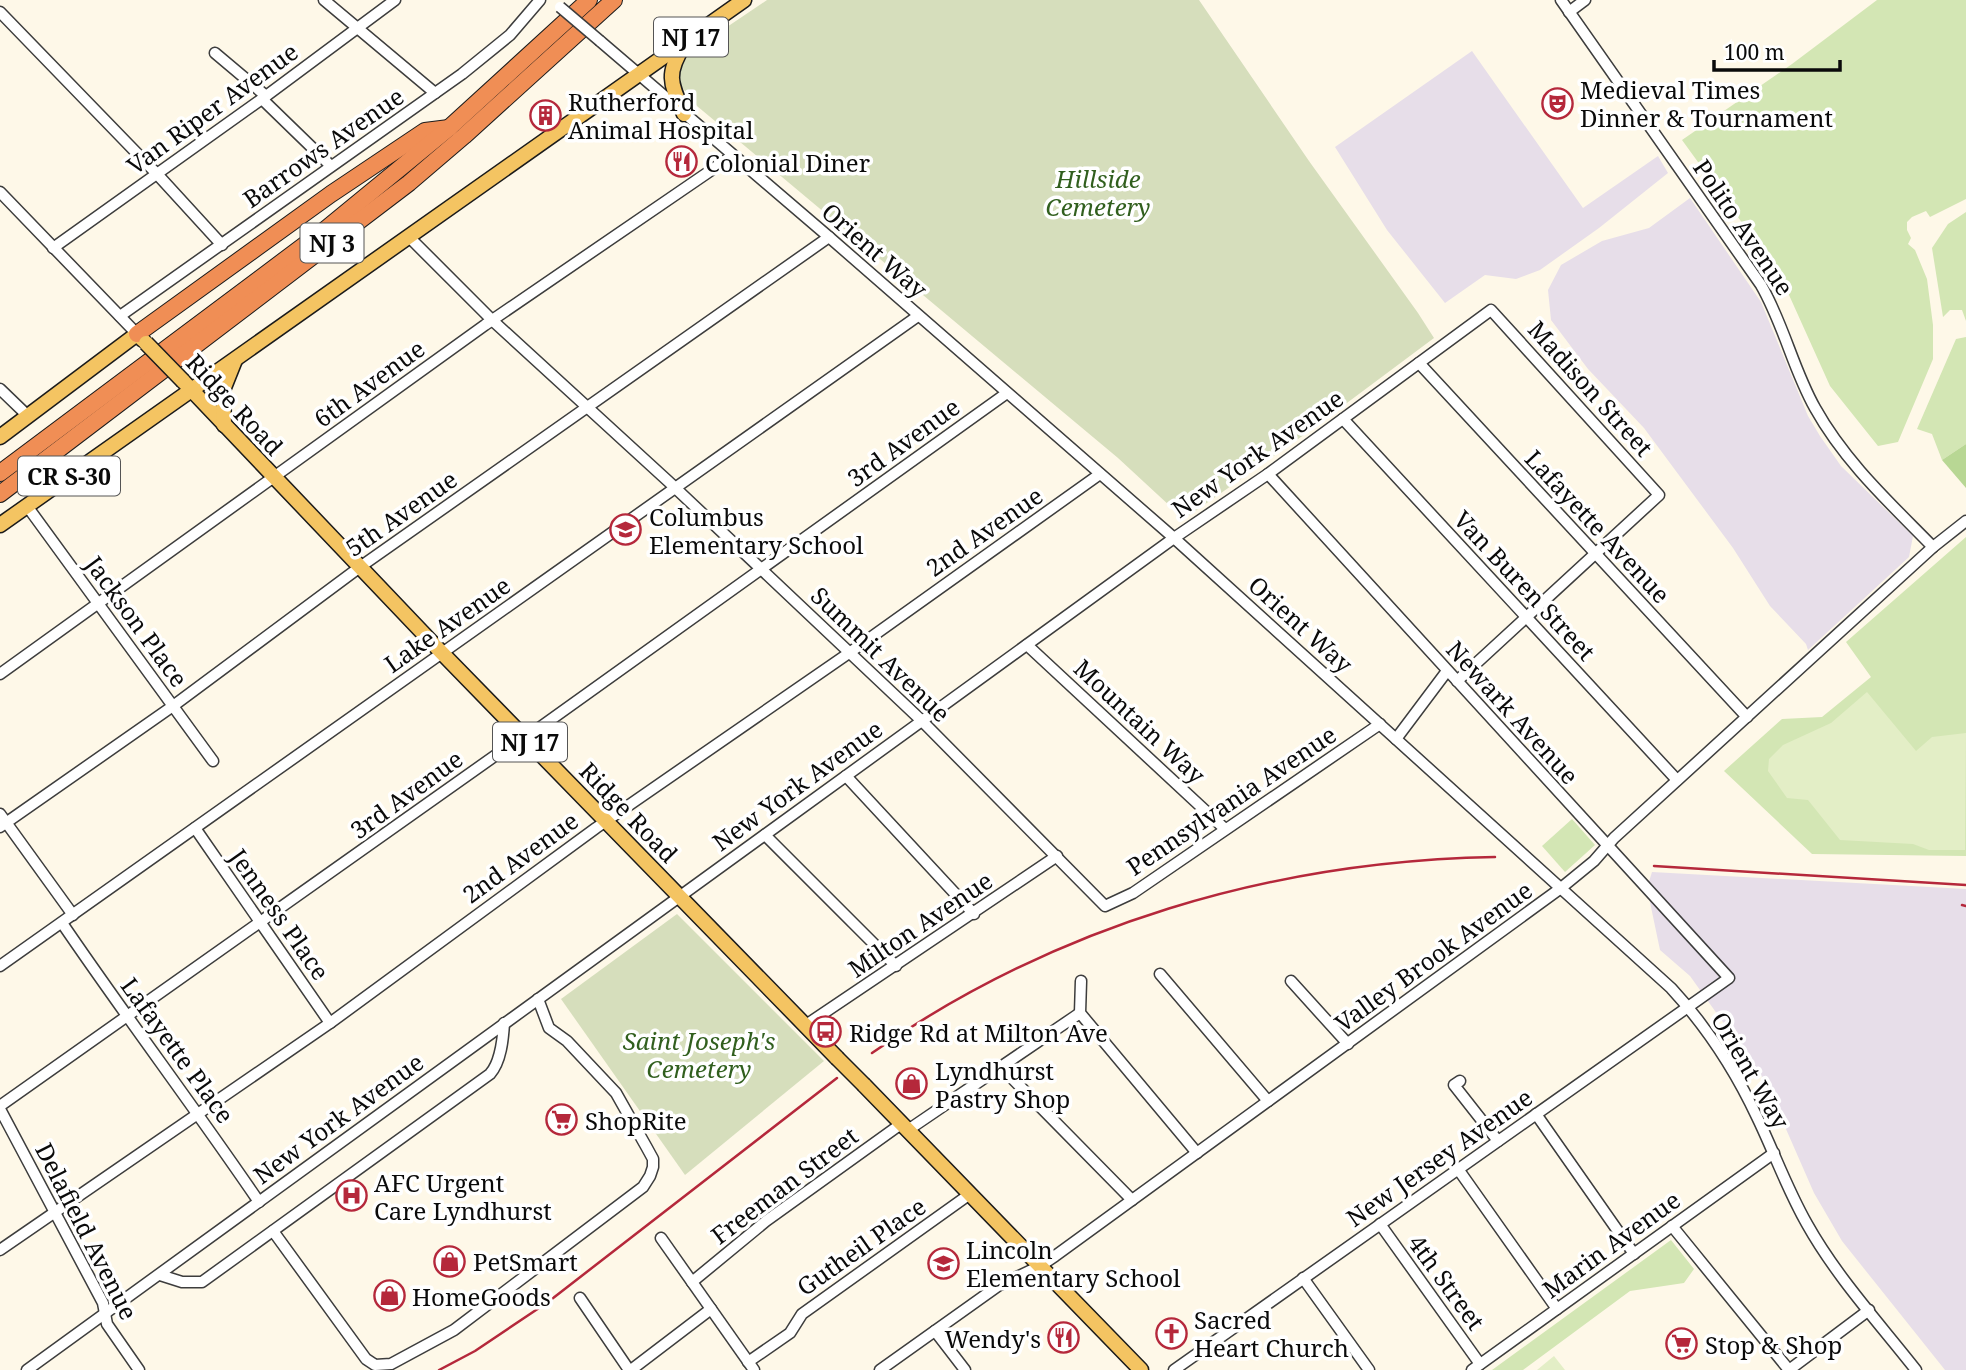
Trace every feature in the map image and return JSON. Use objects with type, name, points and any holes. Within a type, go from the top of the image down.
[{"type":"highway","name":"NJ 3","points":[[0,473],[326,229],[449,128],[589,0]]},
{"type":"highway","name":"NJ 3","points":[[0,494],[409,183],[614,0]]},
{"type":"highway","points":[[141,338],[331,194],[425,131],[449,128]]},
{"type":"main road","name":"NJ 17","points":[[187,385],[236,358],[744,0]]},
{"type":"main road","points":[[684,114],[670,77],[676,57],[687,40]]},
{"type":"main road","points":[[0,438],[141,338]]},
{"type":"main road","name":"Ridge Road","points":[[141,338],[442,653],[1141,1370]]},
{"type":"main road","points":[[224,425],[223,390],[236,358]]},
{"type":"main road","name":"CR S-30","points":[[0,525],[187,385]]},
{"type":"street","points":[[324,0],[435,93]]},
{"type":"street","name":"Van Riper Avenue","points":[[53,248],[395,0]]},
{"type":"street","name":"Barrows Avenue","points":[[120,316],[488,55],[510,35],[540,0]]},
{"type":"street","name":"Polito Avenue","points":[[1561,0],[1762,285],[1783,327],[1806,389],[1828,430],[1862,475],[1933,547]]},
{"type":"street","points":[[1569,12],[1586,0]]},
{"type":"street","name":"Orient Way","points":[[556,4],[829,237],[1174,538],[1671,988],[1717,1045],[1756,1114],[1794,1200],[1824,1251],[1916,1370]]},
{"type":"street","points":[[0,12],[222,245]]},
{"type":"street","points":[[215,53],[264,97],[331,166]]},
{"type":"street","name":"6th Avenue","points":[[0,674],[492,320],[732,156]]},
{"type":"street","name":"Ridge Road","points":[[0,192],[141,338]]},
{"type":"street","name":"Summit Avenue","points":[[409,237],[492,320],[922,721],[1105,906]]},
{"type":"street","name":"5th Avenue","points":[[2,821],[173,705],[360,567],[829,237]]},
{"type":"street","name":"New York Avenue","points":[[27,1370],[1491,310]]},
{"type":"street","name":"Madison Street","points":[[1491,310],[1659,495],[1596,555]]},
{"type":"street","name":"Lake Avenue","points":[[0,967],[918,316]]},
{"type":"street","name":"Lafayette Avenue","points":[[1419,363],[1747,717]]},
{"type":"street","points":[[0,389],[29,416]]},
{"type":"street","name":"3rd Avenue","points":[[0,1108],[1007,393]]},
{"type":"street","name":"Van Buren Street","points":[[1343,419],[1677,780]]},
{"type":"street","name":"2nd Avenue","points":[[0,1250],[200,1115],[607,820],[849,653],[1100,474]]},
{"type":"street","name":"Newark Avenue","points":[[1268,474],[1728,978]]},
{"type":"street","name":"Jackson Place","points":[[27,506],[214,761]]},
{"type":"street","name":"Valley Brook Avenue","points":[[880,1370],[998,1286],[1040,1266],[1561,888],[1594,861],[1677,780],[1933,547],[1966,521]]},
{"type":"street","points":[[1457,681],[1596,555]]},
{"type":"street","name":"Mountain Way","points":[[1027,645],[1225,829]]},
{"type":"street","points":[[1396,738],[1447,671]]},
{"type":"street","name":"Pennsylvania Avenue","points":[[1105,906],[1133,893],[1380,724]]},
{"type":"street","points":[[846,776],[974,914]]},
{"type":"street","points":[[2,821],[73,915]]},
{"type":"street","name":"Jenness Place","points":[[195,828],[330,1023]]},
{"type":"street","points":[[765,835],[896,966]]},
{"type":"street","name":"Milton Avenue","points":[[806,1026],[1057,856]]},
{"type":"street","name":"Lafayette Place","points":[[62,923],[259,1202]]},
{"type":"street","points":[[1160,974],[1268,1101]]},
{"type":"street","name":"New Jersey Avenue","points":[[1174,1370],[1728,978]]},
{"type":"street","points":[[1081,981],[1080,1013],[1198,1153]]},
{"type":"street","points":[[1291,981],[1348,1044]]},
{"type":"street","points":[[272,1231],[366,1359],[382,1366],[391,1364],[454,1330],[643,1187],[653,1167],[653,1158],[648,1148],[616,1093],[577,1051],[549,1028],[538,999]]},
{"type":"street","name":"Freeman Street","points":[[692,1282],[766,1221],[1080,1013]]},
{"type":"street","points":[[160,1275],[181,1282],[202,1282],[490,1074],[494,1070],[504,1023]]},
{"type":"street","points":[[1001,1067],[1132,1200]]},
{"type":"street","points":[[1460,1081],[1454,1085],[1498,1141]]},
{"type":"street","name":"Delafield Avenue","points":[[0,1108],[103,1303],[107,1324],[139,1370]]},
{"type":"street","points":[[1536,1114],[1634,1254]]},
{"type":"street","name":"Marin Avenue","points":[[1476,1367],[1774,1153]]},
{"type":"street","points":[[1458,1170],[1557,1309]]},
{"type":"street","name":"Gutheil Place","points":[[751,1366],[790,1333],[802,1314],[970,1194]]},
{"type":"street","name":"4th Street","points":[[1380,1224],[1476,1367]]},
{"type":"street","points":[[1672,1226],[1789,1370],[1868,1310]]},
{"type":"street","points":[[661,1238],[751,1366]]},
{"type":"street","points":[[1303,1278],[1369,1370]]},
{"type":"street","points":[[580,1298],[630,1370],[711,1309]]},
{"type":"street","points":[[935,1331],[965,1370]]},
{"type":"shaded area","points":[[1472,51],[1583,208],[1658,156],[1668,173],[1599,228],[1540,270],[1516,279],[1485,275],[1445,303],[1387,230],[1335,147]]},
{"type":"shaded area","points":[[1690,198],[1761,302],[1808,416],[1820,436],[1841,466],[1913,536],[1909,557],[1808,650],[1806,644],[1770,606],[1733,548],[1644,428],[1588,369],[1551,320],[1548,290],[1561,265],[1602,241],[1649,228]]},
{"type":"shaded area","points":[[1652,872],[1966,889],[1966,1370],[1945,1370],[1842,1241],[1814,1193],[1765,1081],[1690,976],[1660,950],[1647,888]]},
{"type":"green space","name":"Hillside Cemetery","points":[[767,0],[1199,0],[1434,338],[1308,432],[1184,519],[1118,458],[697,106],[677,81],[687,54]]},
{"type":"green space","points":[[1877,0],[1966,0],[1966,199],[1930,217],[1926,211],[1907,222],[1911,238],[1908,244],[1915,250],[1927,279],[1933,325],[1933,359],[1898,442],[1878,446],[1830,386],[1780,275],[1682,140],[1792,64]]},
{"type":"green space","points":[[1966,212],[1966,321],[1962,310],[1950,310],[1943,317],[1932,248],[1948,224]]},
{"type":"green space","points":[[1966,337],[1966,444],[1942,460],[1932,434],[1917,429],[1956,339]]},
{"type":"green space","points":[[1966,444],[1966,488],[1942,460]]},
{"type":"green space","points":[[1966,537],[1966,856],[1812,854],[1724,771],[1782,719],[1822,717],[1871,677],[1846,642]]},
{"type":"green space","points":[[1867,692],[1916,751],[1932,737],[1966,733],[1965,850],[1929,850],[1913,844],[1840,840],[1808,800],[1787,798],[1768,771],[1769,759],[1783,745],[1831,723]]},
{"type":"green space","points":[[1572,819],[1595,845],[1565,872],[1542,846]]},
{"type":"green space","name":"Saint Joseph's Cemetery","points":[[677,914],[824,1061],[685,1175],[561,999]]},
{"type":"green space","points":[[1671,1240],[1694,1269],[1684,1283],[1630,1291],[1523,1370],[1492,1370]]},
{"type":"green space","points":[[1554,1356],[1565,1370],[1537,1370]]},
{"type":"railway","points":[[872,1053],[942,1008],[1016,969],[1091,936],[1169,908],[1248,887],[1329,871],[1412,861],[1495,857]]},
{"type":"railway","points":[[1654,866],[1966,885]]},
{"type":"railway","points":[[1962,905],[1966,906]]},
{"type":"railway","points":[[439,1370],[475,1351],[548,1302],[837,1078]]},
{"type":"place","name":"Medieval Times Dinner & Tournament","points":[[1557,103]]},
{"type":"place","name":"Rutherford Animal Hospital","points":[[545,115]]},
{"type":"place","name":"Colonial Diner","points":[[682,162]]},
{"type":"place","name":"Columbus Elementary School","points":[[626,530]]},
{"type":"place","name":"Ridge Rd at Milton Ave","points":[[826,1032]]},
{"type":"place","name":"Lyndhurst Pastry Shop","points":[[912,1084]]},
{"type":"place","name":"ShopRite","points":[[562,1120]]},
{"type":"place","name":"AFC Urgent Care Lyndhurst","points":[[351,1196]]},
{"type":"place","name":"PetSmart","points":[[450,1261]]},
{"type":"place","name":"Lincoln Elementary School","points":[[943,1263]]},
{"type":"place","name":"HomeGoods","points":[[389,1296]]},
{"type":"place","name":"Sacred Heart Church","points":[[1171,1333]]},
{"type":"place","name":"Wendy's","points":[[1064,1338]]},
{"type":"place","name":"Stop & Shop","points":[[1682,1344]]}]
